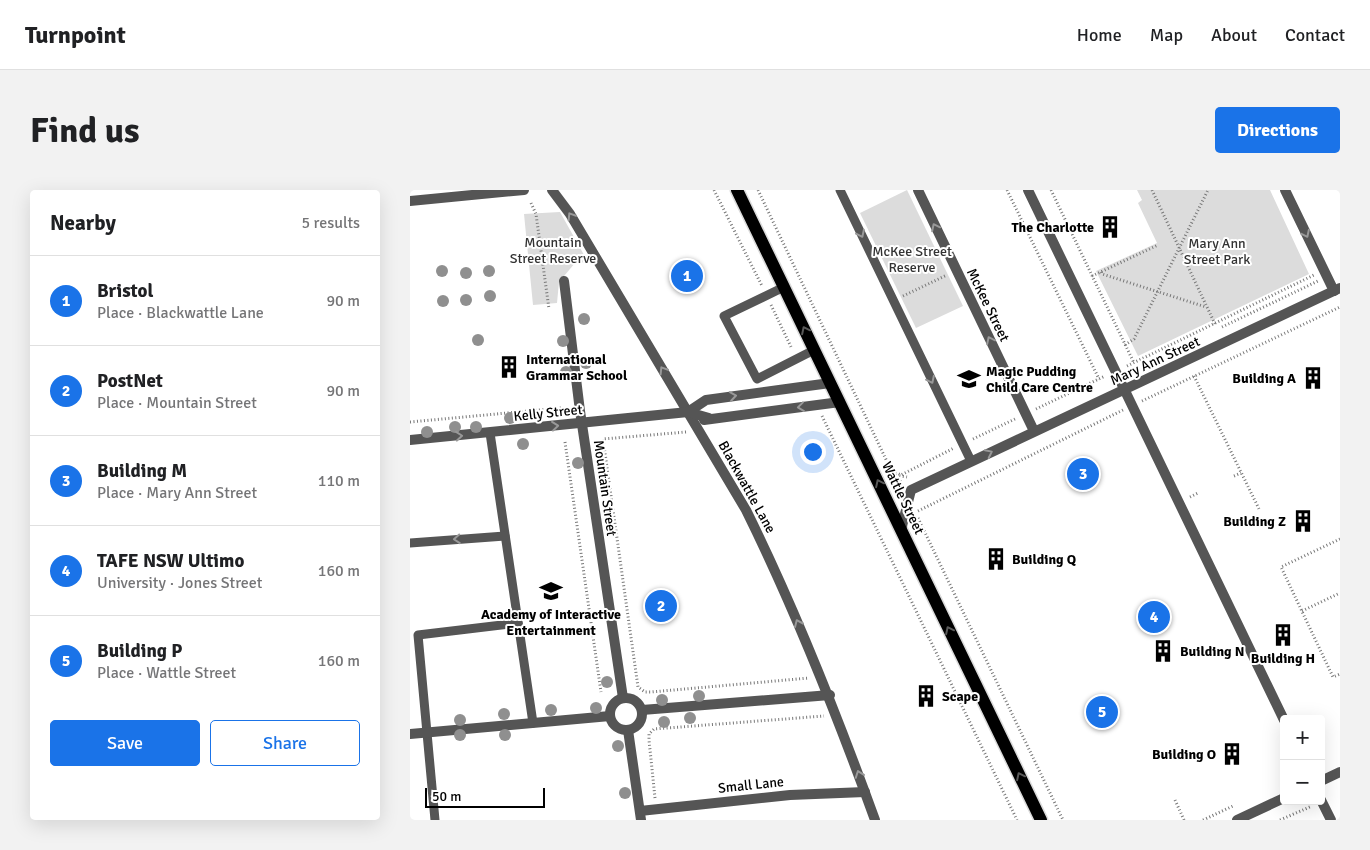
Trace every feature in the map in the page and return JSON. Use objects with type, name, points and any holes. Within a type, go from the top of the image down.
[{"type":"main road","name":"Wattle Street","points":[[737,190],[1041,820]]},
{"type":"street","points":[[410,201],[524,190]]},
{"type":"street","name":"Blackwattle Lane","points":[[552,190],[570,214],[695,422],[750,518],[830,695],[875,820]]},
{"type":"street","name":"McKee Street","points":[[918,190],[1034,431]]},
{"type":"street","points":[[1028,190],[1282,715]]},
{"type":"street","points":[[1285,190],[1324,274],[1337,289]]},
{"type":"street","name":"Mountain Street","points":[[564,281],[582,424],[623,698]]},
{"type":"street","name":"Mary Ann Street","points":[[901,530],[911,490],[1337,289]]},
{"type":"street","name":"Kelly Street","points":[[688,412],[706,400],[830,383]]},
{"type":"street","name":"Kelly Street","points":[[695,422],[709,418],[840,402]]},
{"type":"street","name":"Kelly Street","points":[[410,440],[688,412],[709,418]]},
{"type":"street","points":[[642,710],[830,695]]},
{"type":"street","points":[[623,698],[637,702],[642,710],[638,725],[628,730],[614,725],[610,716],[614,702],[623,698]]},
{"type":"street","points":[[410,734],[610,716]]},
{"type":"street","points":[[628,730],[641,815]]},
{"type":"street","points":[[1325,779],[1340,772]]},
{"type":"street","name":"Small Lane","points":[[641,815],[656,809],[790,795],[865,792]]},
{"type":"street","points":[[1237,820],[1280,800]]},
{"type":"street","points":[[1324,805],[1331,820]]},
{"type":"lane","points":[[840,190],[971,462]]},
{"type":"lane","points":[[784,287],[724,316],[757,378],[814,350]]},
{"type":"lane","points":[[490,433],[533,723]]},
{"type":"lane","points":[[410,543],[505,536]]},
{"type":"lane","points":[[435,820],[418,635],[518,623]]},
{"type":"path","points":[[758,190],[891,470],[900,475],[957,446]]},
{"type":"path","points":[[1007,190],[1099,379]]},
{"type":"path","points":[[1051,190],[1133,363],[1306,280],[1324,274]]},
{"type":"path","points":[[1152,190],[1215,324]]},
{"type":"path","points":[[1125,344],[1134,340],[1208,190]]},
{"type":"path","points":[[532,203],[536,214],[549,309]]},
{"type":"path","points":[[1092,276],[1158,245]]},
{"type":"path","points":[[1101,272],[1102,274],[1206,307]]},
{"type":"path","points":[[903,296],[950,274]]},
{"type":"path","points":[[1213,332],[1324,274]]},
{"type":"path","points":[[1306,280],[1308,284]]},
{"type":"path","points":[[1063,820],[915,512],[1131,406],[1340,307]]},
{"type":"path","points":[[1030,411],[1111,374]]},
{"type":"path","points":[[1194,376],[1260,511]]},
{"type":"path","points":[[410,422],[561,408]]},
{"type":"path","points":[[969,441],[1020,416]]},
{"type":"path","points":[[823,418],[1017,820]]},
{"type":"path","name":"Mountain Street","points":[[603,439],[638,687],[645,692],[822,677]]},
{"type":"path","points":[[565,442],[601,692]]},
{"type":"path","points":[[1234,476],[1241,473]]},
{"type":"path","points":[[1340,539],[1281,567],[1333,677],[1340,674]]},
{"type":"path","points":[[1302,611],[1340,593]]},
{"type":"path","points":[[656,809],[649,734],[654,729],[837,715]]},
{"type":"path","points":[[1175,800],[1184,820]]},
{"type":"path","points":[[1280,820],[1309,807]]},
{"type":"green space","name":"McKee Street Reserve","points":[[907,190],[963,306],[916,328],[860,213]]},
{"type":"green space","name":"Mary Ann Street Park","points":[[1137,190],[1270,190],[1309,274],[1138,356],[1096,271],[1157,243],[1138,203],[1142,200]]},
{"type":"green space","name":"Mountain Street Reserve","points":[[560,212],[588,262],[575,263],[559,282],[557,303],[533,305],[524,214]]},
{"type":"place","name":"The Charlotte","points":[[1110,227]]},
{"type":"place","name":"Bristol","points":[[687,276]]},
{"type":"place","name":"International Grammar School","points":[[509,367]]},
{"type":"place","name":"Building A","points":[[1313,378]]},
{"type":"place","name":"Magic Pudding Child Care Centre","points":[[969,379]]},
{"type":"place","name":"Building M","points":[[1083,474]]},
{"type":"place","name":"Building Z","points":[[1303,521]]},
{"type":"place","name":"Building Q","points":[[996,559]]},
{"type":"place","name":"Academy of Interactive Entertainment","points":[[551,591]]},
{"type":"place","name":"PostNet","points":[[661,606]]},
{"type":"place","name":"TAFE NSW Ultimo","points":[[1154,617]]},
{"type":"place","name":"Building H","points":[[1283,635]]},
{"type":"place","name":"Building N","points":[[1163,651]]},
{"type":"place","name":"Scape","points":[[926,696]]},
{"type":"place","name":"Building P","points":[[1102,712]]},
{"type":"place","name":"Building O","points":[[1232,754]]}]
